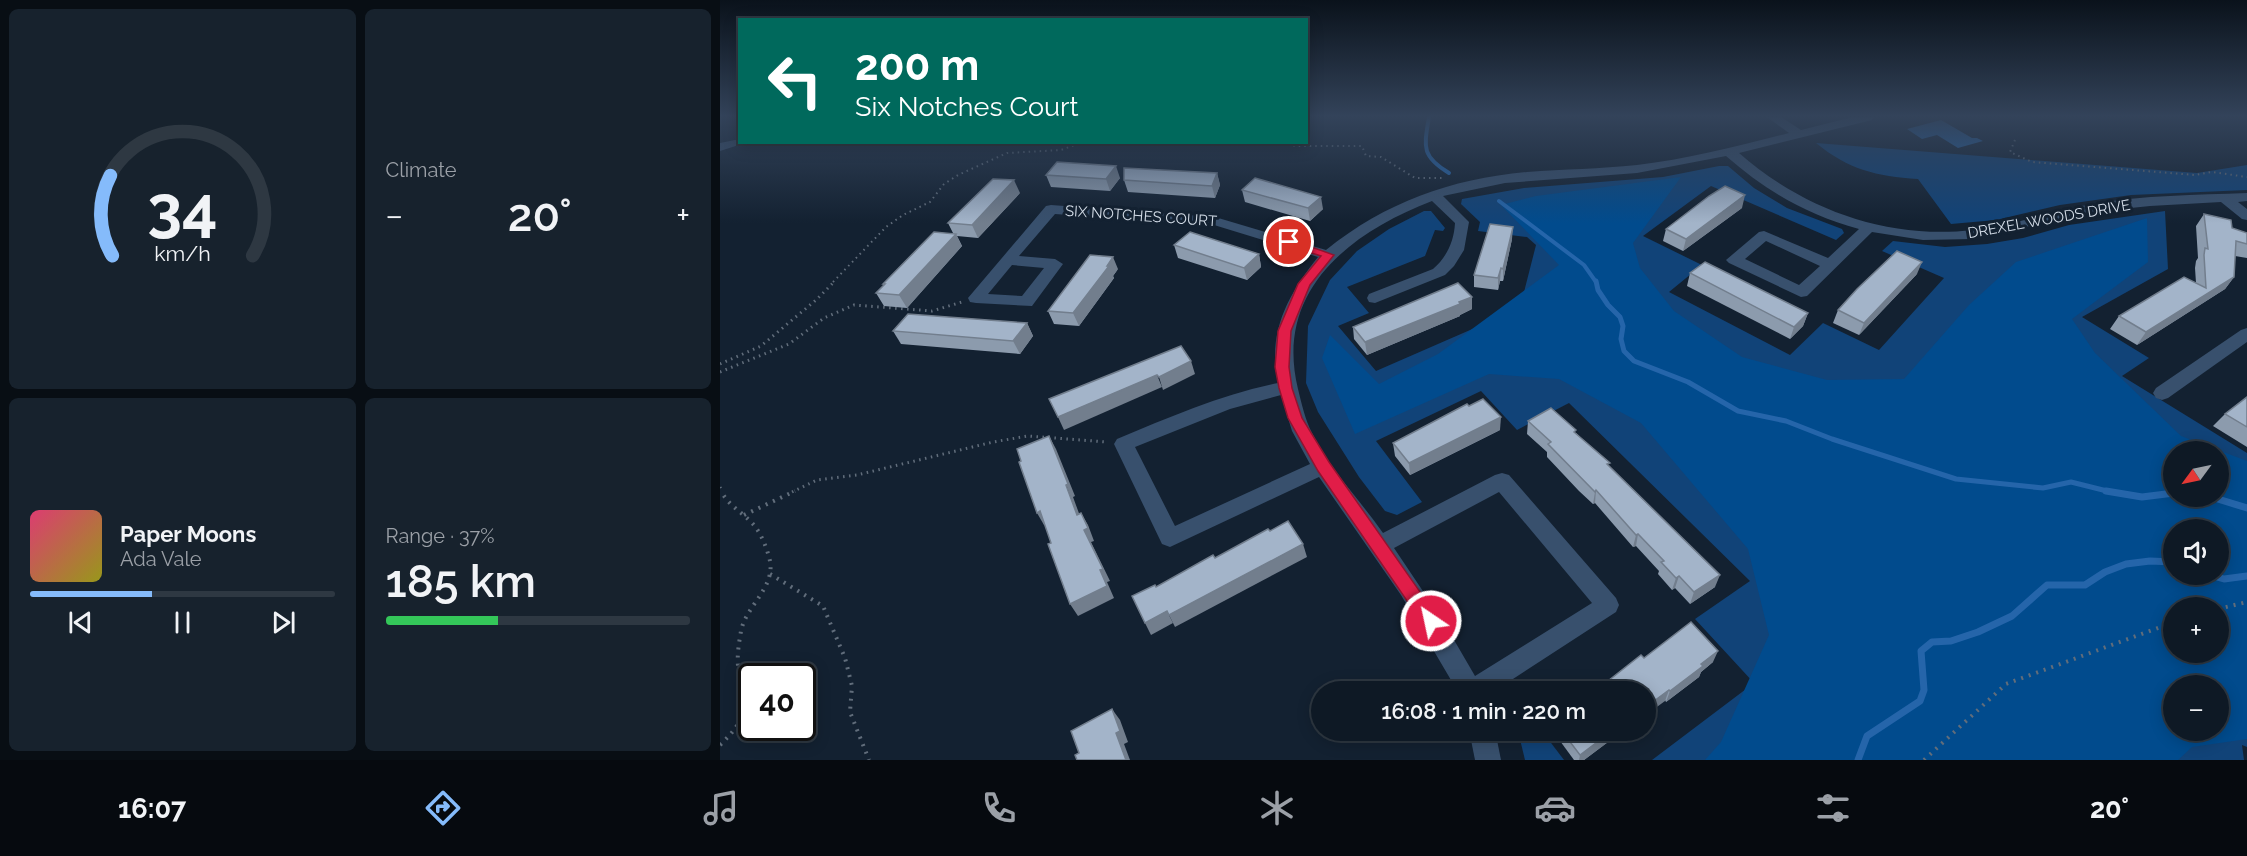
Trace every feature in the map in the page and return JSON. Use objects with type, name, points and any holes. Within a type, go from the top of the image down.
[{"type":"street","points":[[1465,681],[1443,640],[1324,466],[1295,418],[1286,388],[1282,358],[1284,331],[1304,284],[1328,255],[1367,226],[1401,207],[1433,194],[1506,179],[1656,167],[1721,152]]},
{"type":"street","name":"DREXEL WOODS DRIVE","points":[[1730,152],[1770,185],[1791,198],[1829,214],[1870,226],[1923,235],[1972,235],[2062,214],[2119,204],[2247,197]]},
{"type":"street","points":[[1375,298],[1439,272],[1452,258],[1463,230],[1462,222],[1433,194]]},
{"type":"street","points":[[2224,198],[2247,216]]},
{"type":"street","name":"SIX NOTCHES COURT","points":[[976,298],[1051,209],[1215,221],[1328,255]]},
{"type":"street","points":[[1830,265],[1764,235],[1734,260],[1801,292],[1830,265],[1870,226]]},
{"type":"street","points":[[976,298],[1026,302],[1055,264],[1008,260]]},
{"type":"street","points":[[2163,393],[2247,334]]},
{"type":"street","points":[[1286,388],[1254,393],[1228,401],[1124,444],[1170,538],[1324,466]]},
{"type":"street","points":[[1380,545],[1502,481],[1608,605],[1488,681]]},
{"type":"street","points":[[1484,741],[1488,760]]},
{"type":"path","points":[[720,364],[761,346],[816,300],[886,227],[903,215],[930,202],[944,184],[958,175],[1007,153],[1017,152]]},
{"type":"path","points":[[1365,152],[1366,156],[1381,157],[1415,178],[1446,178],[1456,188]]},
{"type":"path","points":[[2011,152],[2032,162],[2195,175],[2212,172],[2247,177]]},
{"type":"path","points":[[720,372],[789,344],[824,318],[854,305],[932,311],[976,298]]},
{"type":"path","points":[[744,515],[818,480],[857,475],[993,442],[1038,436],[1124,444]]},
{"type":"path","points":[[720,487],[730,507],[744,515],[755,526],[770,561],[770,574],[766,586],[748,611],[742,628],[739,673],[743,680],[746,710],[741,722],[720,745]]},
{"type":"path","points":[[770,574],[824,606],[845,658],[852,686],[850,712],[869,760]]},
{"type":"path","points":[[2229,606],[2247,602]]},
{"type":"path","points":[[1924,760],[2006,684],[2163,626]]},
{"type":"shaded area","points":[[1829,152],[1936,152],[2197,173],[2247,165],[2247,190],[2131,195],[2060,205],[1996,220],[1951,224],[1918,179],[1876,173],[1840,160]]},
{"type":"shaded area","points":[[1728,166],[1754,188],[1787,208],[1842,229],[1844,233],[1836,240],[1711,186],[1643,236],[1702,265],[1669,292],[1790,355],[1823,323],[1879,350],[1944,278],[1882,251],[1893,241],[1945,247],[1987,244],[2023,238],[2069,225],[2165,211],[2168,269],[2082,317],[2149,358],[2122,376],[2228,441],[2163,441],[2163,507],[2229,507],[2229,442],[2247,453],[2247,747],[2242,745],[2244,760],[1652,760],[1754,683],[1695,619],[1750,581],[1569,403],[1517,430],[1481,391],[1376,441],[1422,502],[1397,515],[1385,511],[1359,477],[1318,412],[1306,383],[1308,326],[1330,280],[1357,251],[1389,229],[1424,211],[1431,211],[1445,228],[1443,231],[1435,230],[1425,256],[1347,287],[1369,313],[1338,326],[1376,371],[1493,320],[1523,296],[1536,245],[1527,237],[1478,231],[1480,222],[1461,204],[1462,199],[1524,188],[1663,177]]},
{"type":"shaded area","points":[[1681,177],[1633,243],[1640,268],[1674,311],[1742,357],[1827,380],[1904,379],[1969,305],[2016,262],[2147,218],[2148,262],[2072,319],[2095,353],[2181,436],[2194,441],[2163,441],[2163,507],[2229,507],[2229,454],[2247,461],[2247,739],[2192,747],[2178,760],[1705,760],[1721,742],[1769,635],[1748,549],[1641,423],[1559,379],[1489,374],[1355,434],[1322,358],[1330,335],[1379,384],[1438,354],[1559,265],[1501,205],[1536,196]]},
{"type":"shaded area","points":[[1520,741],[1550,741],[1564,760],[1525,760]]},
{"type":"building","points":[[1057,162],[1116,166],[1106,179],[1046,175]]},
{"type":"building","points":[[1124,168],[1217,173],[1212,186],[1124,180]]},
{"type":"building","points":[[1255,178],[1321,197],[1308,208],[1242,190]]},
{"type":"building","points":[[993,179],[1014,180],[972,225],[948,223]]},
{"type":"building","points":[[1725,186],[1745,195],[1686,239],[1666,229],[1709,196]]},
{"type":"building","points":[[2204,214],[2231,220],[2232,228],[2247,233],[2247,244],[2236,241],[2234,277],[2146,332],[2119,316],[2184,277],[2206,288],[2204,255],[2205,248],[2208,249]]},
{"type":"building","points":[[1490,224],[1513,227],[1503,269],[1501,268],[1498,278],[1474,275]]},
{"type":"building","points":[[934,232],[956,234],[899,295],[876,293],[885,284],[883,284]]},
{"type":"building","points":[[1190,232],[1259,254],[1244,268],[1174,245]]},
{"type":"building","points":[[1897,251],[1922,262],[1864,323],[1838,310],[1857,289]]},
{"type":"building","points":[[1090,255],[1113,257],[1107,266],[1109,266],[1073,313],[1048,311]]},
{"type":"building","points":[[1705,262],[1808,313],[1794,327],[1690,273]]},
{"type":"building","points":[[1458,283],[1472,297],[1459,302],[1460,304],[1365,342],[1353,327]]},
{"type":"building","points":[[908,314],[1027,323],[1013,341],[893,331]]},
{"type":"building","points":[[1181,346],[1191,361],[1159,377],[1157,375],[1058,417],[1049,399]]},
{"type":"building","points":[[2247,397],[2247,427],[2225,414]]},
{"type":"building","points":[[1483,399],[1501,417],[1409,463],[1393,443],[1467,404],[1469,406]]},
{"type":"building","points":[[1551,408],[1576,430],[1574,432],[1610,463],[1607,464],[1720,575],[1694,592],[1679,576],[1676,578],[1661,562],[1664,561],[1638,534],[1636,535],[1596,490],[1595,492],[1548,444],[1551,442],[1528,421]]},
{"type":"building","points":[[1049,436],[1068,484],[1066,485],[1077,515],[1081,513],[1088,528],[1084,530],[1103,569],[1100,570],[1107,586],[1070,604],[1048,544],[1051,543],[1040,511],[1037,513],[1019,462],[1021,461],[1017,449]]},
{"type":"building","points":[[1288,521],[1303,544],[1169,615],[1167,611],[1145,623],[1132,596],[1155,585],[1156,587],[1213,555],[1215,558],[1268,529],[1270,531]]},
{"type":"building","points":[[1691,622],[1718,651],[1701,664],[1703,666],[1656,700],[1656,681],[1608,681],[1641,655],[1644,658]]},
{"type":"building","points":[[1112,709],[1120,731],[1116,733],[1126,760],[1077,760],[1075,755],[1079,753],[1071,731]]},
{"type":"building","points":[[1569,741],[1598,741],[1580,755]]},
{"type":"waterway","points":[[1428,152],[1433,161],[1449,173]]},
{"type":"waterway","points":[[1499,201],[1584,265],[1596,282]]},
{"type":"waterway","points":[[1596,281],[1598,290],[1620,317],[1623,326],[1621,339],[1624,351],[1634,361],[1688,382],[1738,411],[1786,421],[1832,439],[1956,479],[2043,488],[2071,482],[2109,492]]},
{"type":"waterway","points":[[2109,492],[2142,497],[2163,494]]},
{"type":"waterway","points":[[2229,502],[2247,508]]},
{"type":"waterway","points":[[1858,760],[1867,736],[1920,701],[1924,690],[1921,651],[1932,642],[1951,641],[1978,632],[2012,616],[2047,585],[2085,585],[2105,572],[2126,564],[2163,562]]},
{"type":"waterway","points":[[2229,578],[2247,576]]},
{"type":"route","points":[[1289,242],[1328,255],[1304,284],[1296,298],[1284,331],[1282,367],[1295,418],[1307,441],[1431,621]]}]
